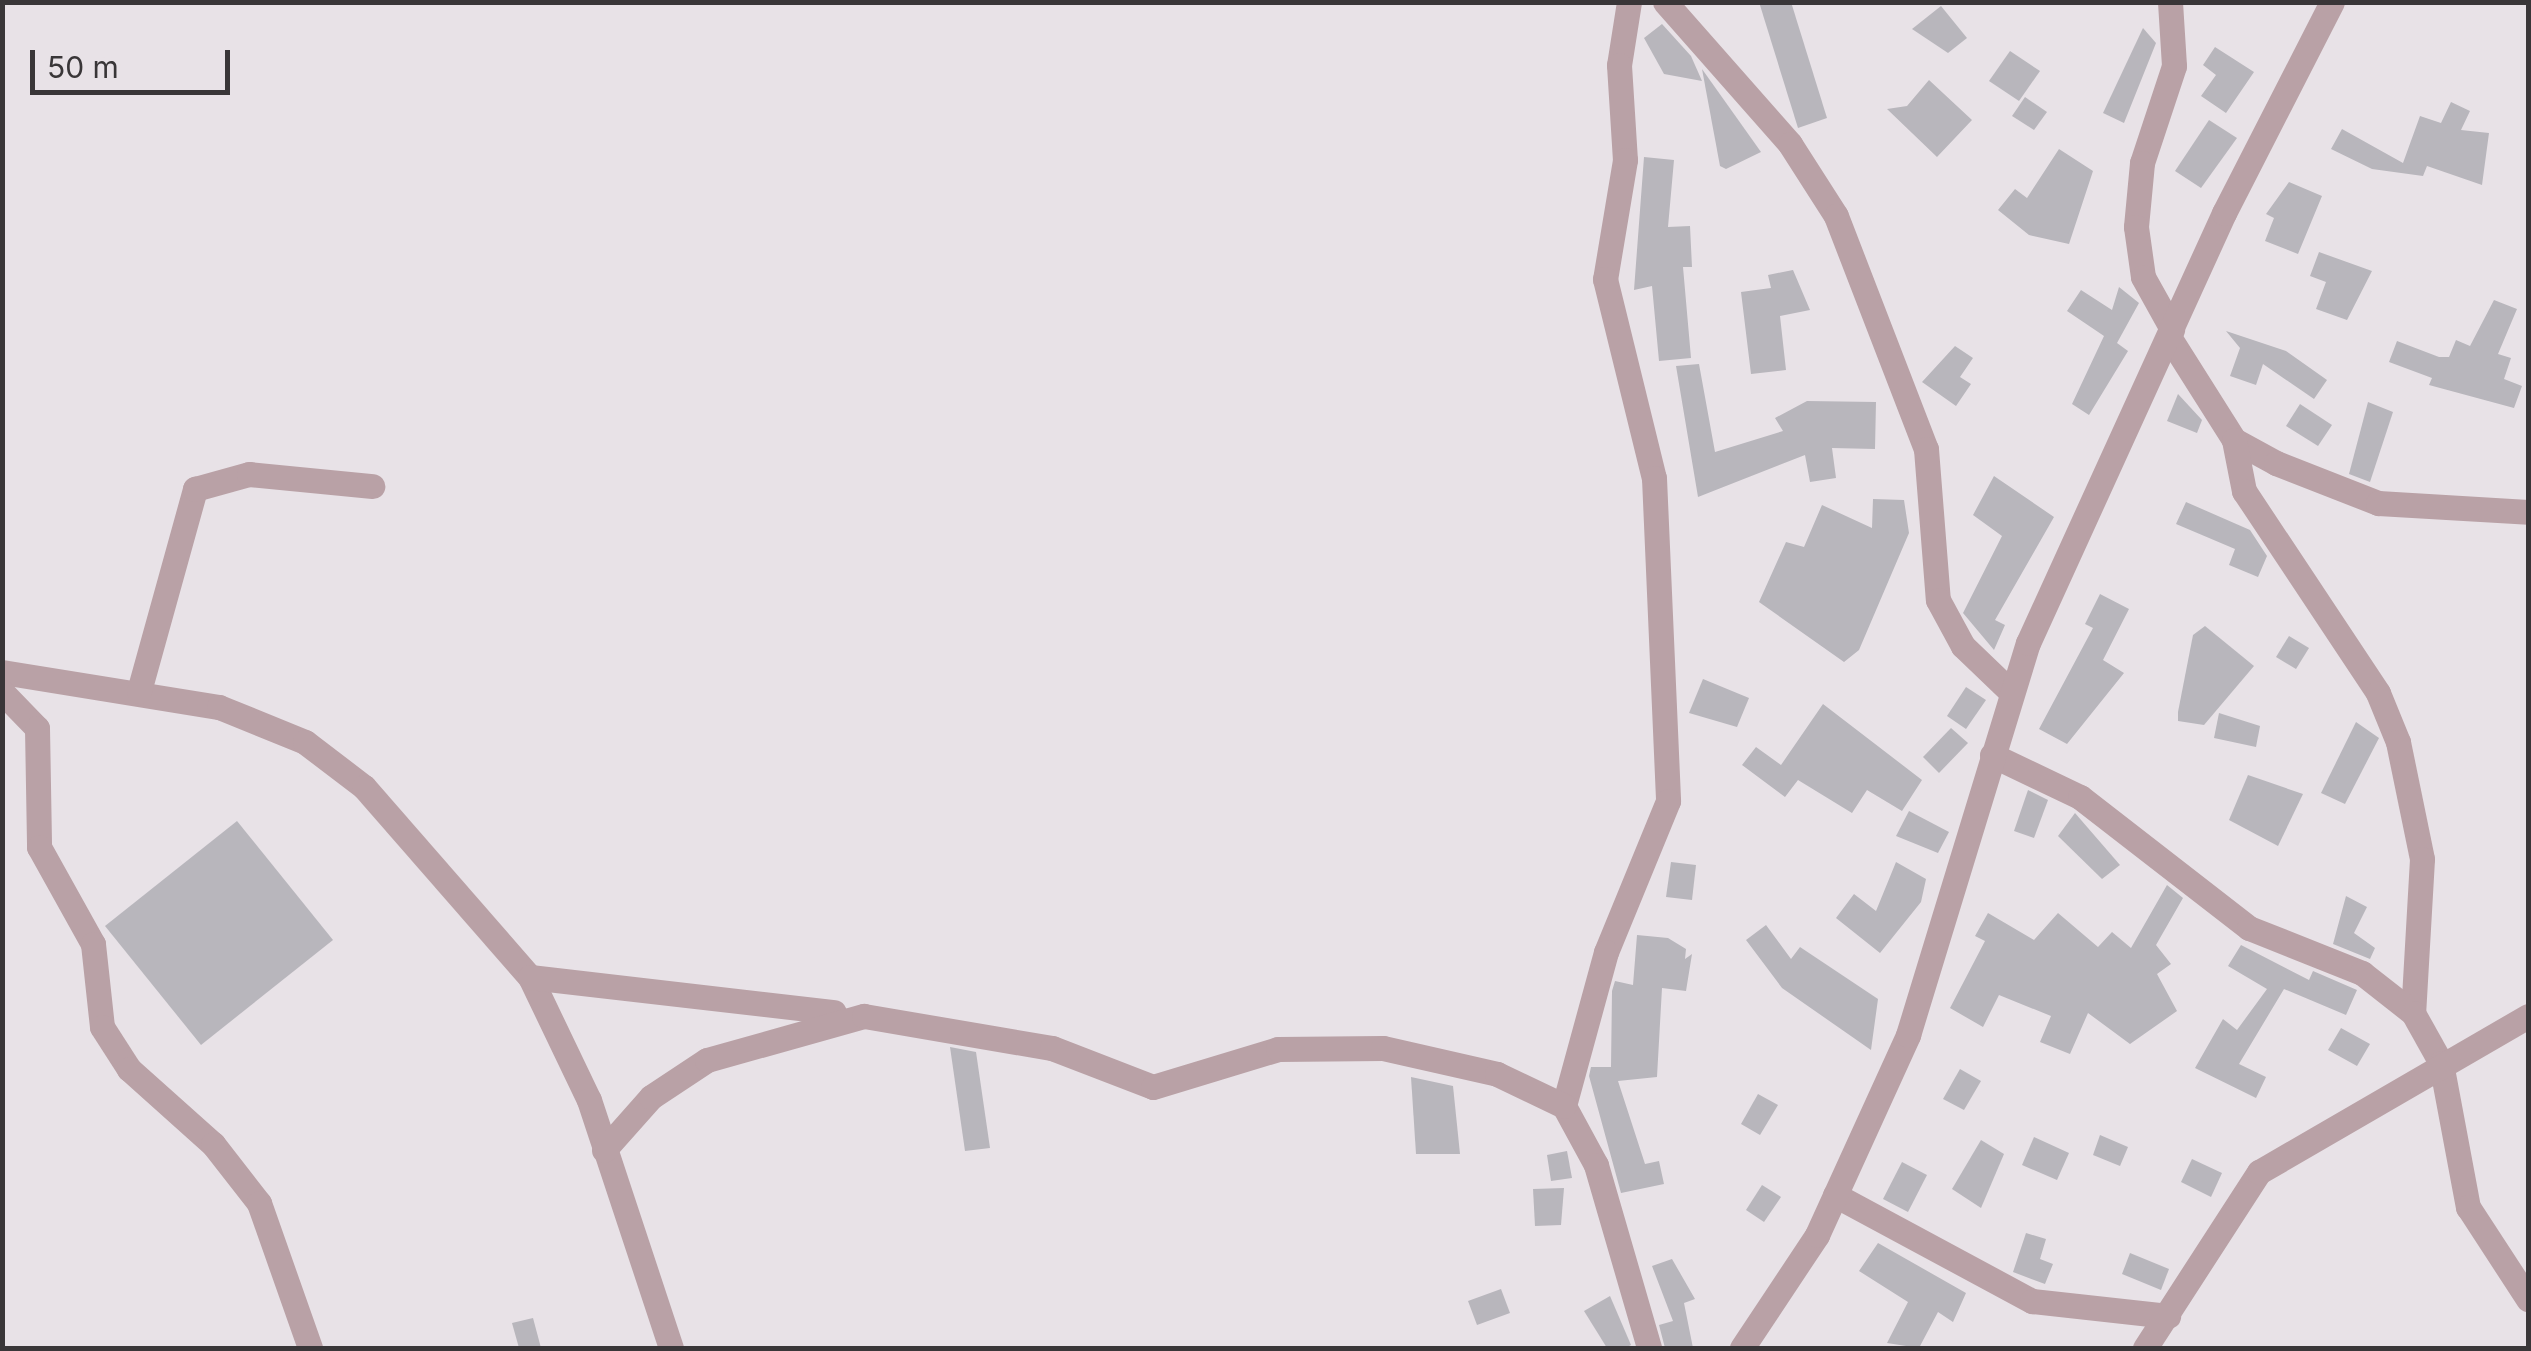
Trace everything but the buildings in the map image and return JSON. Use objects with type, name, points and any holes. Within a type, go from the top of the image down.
[{"type":"street","points":[[1564,1106],[1606,952],[1668,801],[1654,478],[1606,279],[1625,160],[1619,65],[1629,2]]},
{"type":"street","points":[[1665,2],[1790,144],[1836,216],[1926,449],[1938,600],[1962,646],[2010,691]]},
{"type":"street","points":[[2170,2],[2174,66],[2142,163],[2136,227],[2143,277],[2170,333],[2234,440],[2244,491],[2378,693],[2407,770],[2422,860],[2413,1013]]},
{"type":"street","points":[[1742,1348],[1835,1196],[1930,983],[2010,691],[2170,333],[2332,2]]},
{"type":"street","points":[[2234,440],[2378,503],[2528,512]]},
{"type":"street","points":[[139,691],[195,489],[249,474],[372,486]]},
{"type":"street","points":[[2,672],[139,691],[266,723],[334,761],[411,835],[530,977],[574,1062],[672,1348]]},
{"type":"street","points":[[2,692],[38,728],[38,846],[94,944],[102,1027],[129,1069],[213,1144],[259,1203],[310,1348]]},
{"type":"street","points":[[1992,756],[2068,789],[2250,928],[2362,973],[2413,1013],[2441,1063],[2468,1208],[2528,1299]]},
{"type":"street","points":[[530,977],[864,1016],[1052,1048],[1153,1088],[1278,1049],[1383,1048],[1481,1069],[1564,1106],[1596,1165],[1649,1348]]},
{"type":"street","points":[[604,1150],[650,1097],[707,1060],[864,1016]]},
{"type":"street","points":[[2145,1348],[2259,1172],[2528,1016]]},
{"type":"street","points":[[1835,1196],[2032,1301],[2168,1316]]}]
